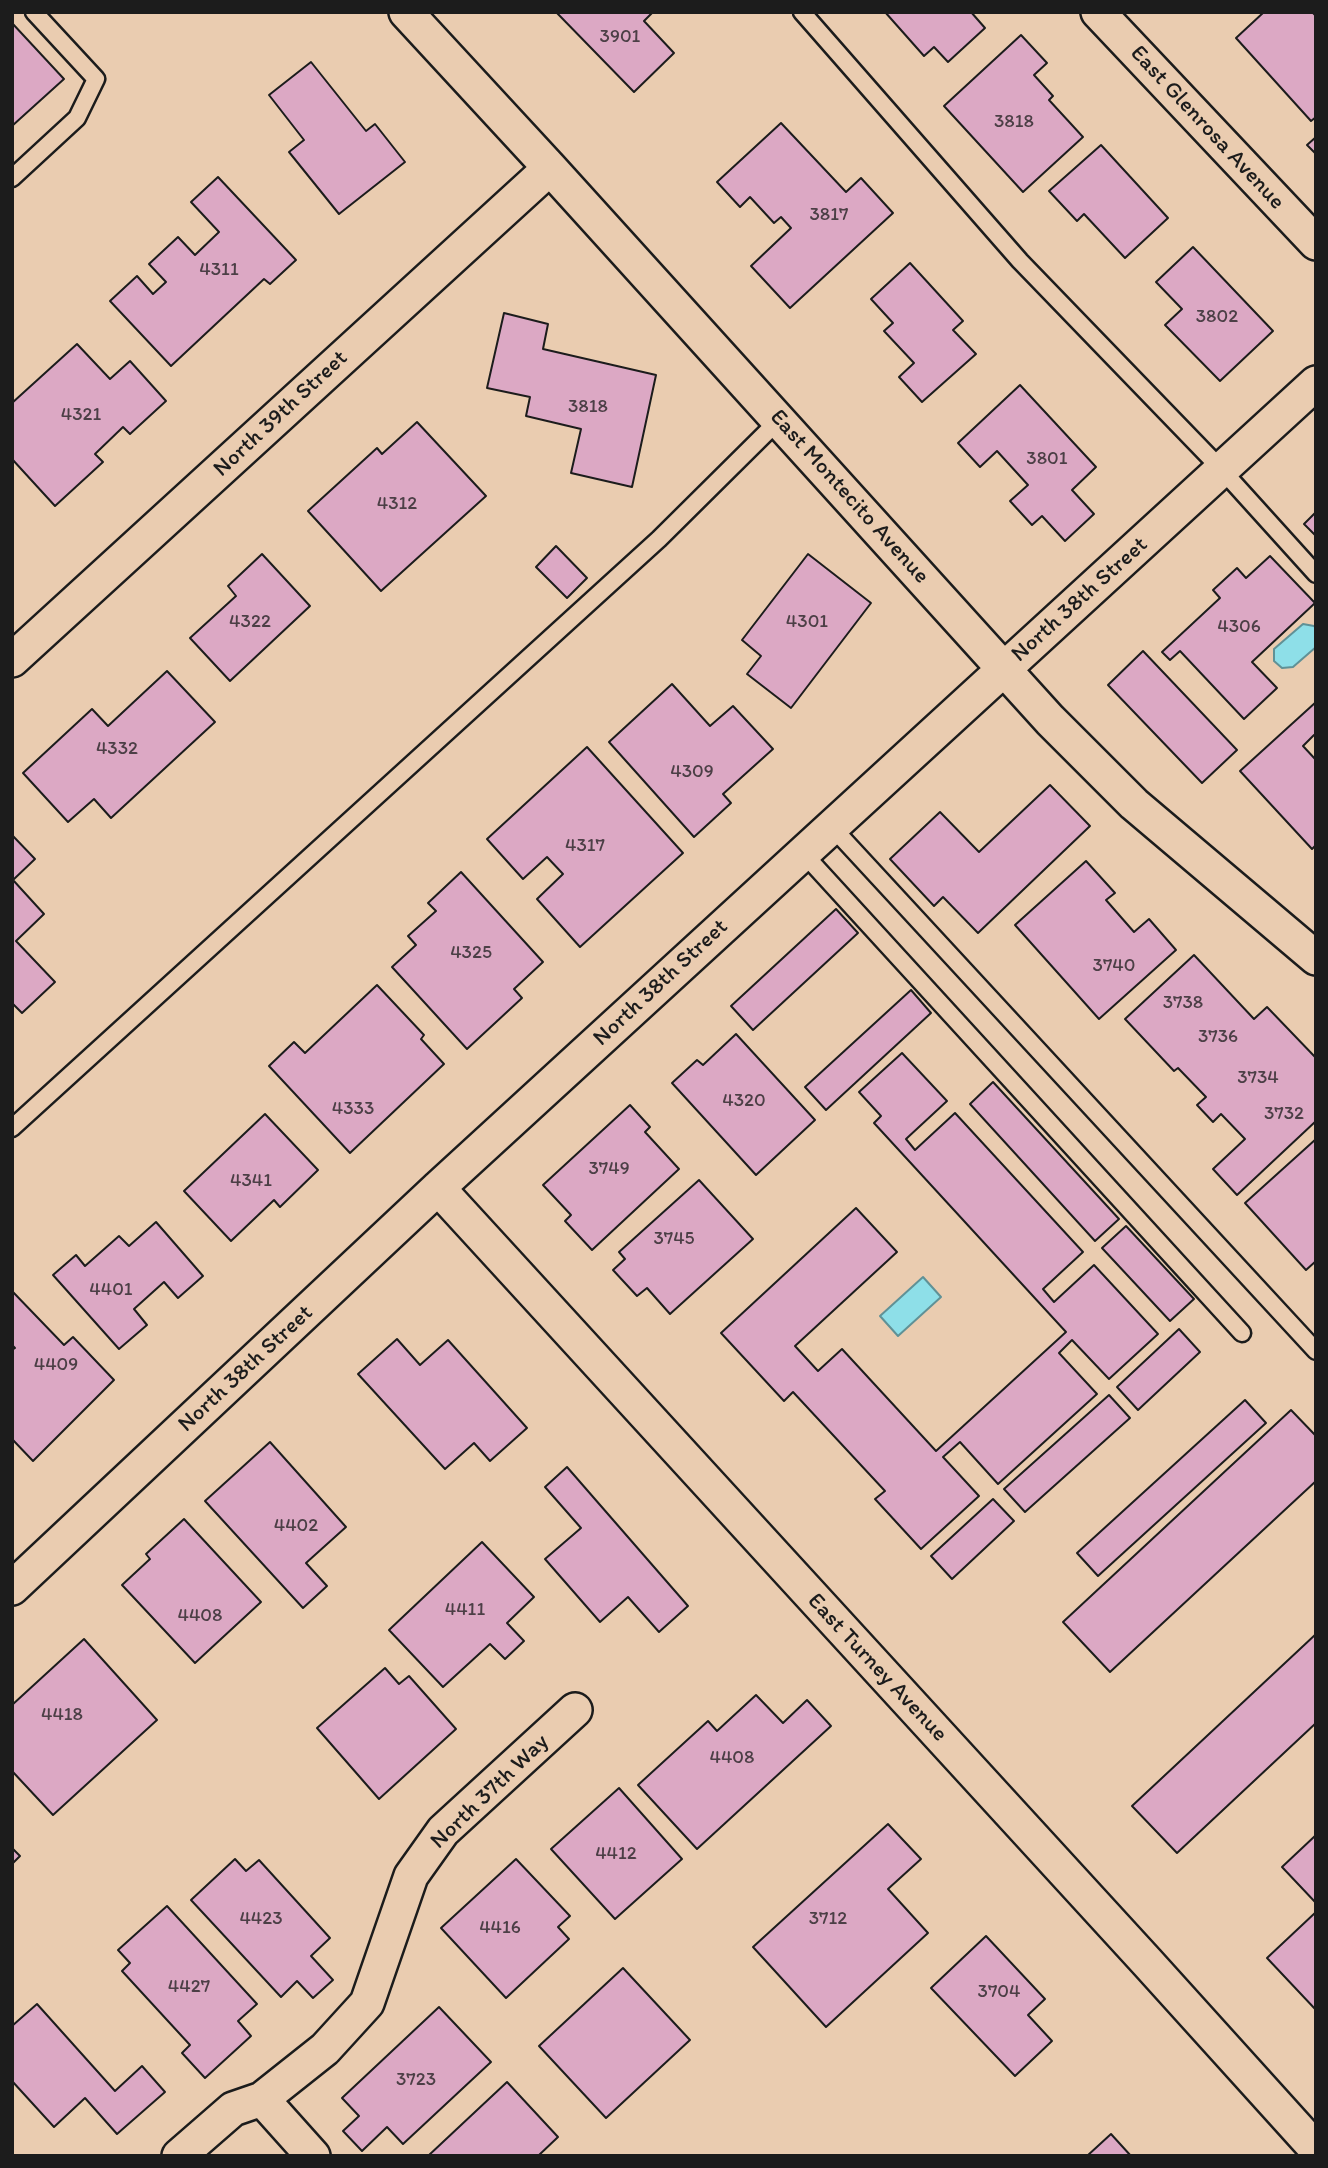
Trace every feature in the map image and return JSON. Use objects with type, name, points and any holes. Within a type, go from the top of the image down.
[{"type":"street","name":"East Montecito Avenue","points":[[406,12],[1050,720],[1134,804],[1316,958]]},
{"type":"street","name":"East Glenrosa Avenue","points":[[1098,12],[1316,243]]},
{"type":"street","name":"North 39th Street","points":[[12,660],[550,168]]},
{"type":"street","name":"North 38th Street","points":[[12,1588],[438,1188],[1316,383]]},
{"type":"street","name":"East Turney Avenue","points":[[438,1188],[1316,2149]]},
{"type":"street","name":"North 37th Way","points":[[179,2156],[233,2109],[262,2099],[325,2049],[368,2003],[411,1876],[443,1831],[575,1710]]},
{"type":"street","points":[[262,2099],[313,2156]]},
{"type":"lane","points":[[12,178],[77,118],[96,79],[34,12]]},
{"type":"lane","points":[[802,12],[1020,261],[1222,470],[1316,574]]},
{"type":"lane","points":[[12,1128],[659,539],[779,420]]},
{"type":"lane","points":[[832,827],[1316,1351]]},
{"type":"lane","points":[[803,853],[1242,1332]]},
{"type":"water","points":[[1303,624],[1316,628],[1316,647],[1293,667],[1282,668],[1274,661],[1274,649]]},
{"type":"water","points":[[923,1277],[941,1297],[898,1336],[880,1316]]},
{"type":"building","points":[[556,12],[653,12],[644,21],[674,53],[634,92]]},
{"type":"building","points":[[885,12],[971,12],[985,28],[948,62],[934,47],[924,56]]},
{"type":"building","points":[[1264,12],[1312,12],[1316,16],[1316,117],[1311,121],[1236,38]]},
{"type":"building","points":[[12,23],[64,79],[12,126]]},
{"type":"building","points":[[1021,35],[1047,63],[1034,75],[1053,96],[1049,100],[1083,137],[1023,192],[944,106]]},
{"type":"building","points":[[311,62],[366,131],[375,124],[405,162],[339,214],[289,152],[304,140],[269,95]]},
{"type":"building","points":[[781,123],[846,192],[861,178],[893,213],[790,308],[751,266],[791,228],[781,217],[774,223],[750,197],[740,207],[717,182]]},
{"type":"building","points":[[1316,137],[1316,154],[1307,145]]},
{"type":"building","points":[[1101,145],[1168,218],[1125,258],[1084,214],[1077,221],[1049,191]]},
{"type":"building","points":[[218,177],[296,260],[270,284],[264,279],[171,366],[110,301],[137,276],[153,294],[166,282],[149,264],[178,237],[195,255],[219,232],[191,202]]},
{"type":"building","points":[[1193,247],[1273,331],[1220,381],[1165,325],[1182,309],[1156,282]]},
{"type":"building","points":[[910,263],[963,321],[953,330],[976,354],[922,402],[899,377],[914,363],[884,331],[893,323],[871,299]]},
{"type":"building","points":[[504,313],[548,324],[543,349],[656,375],[632,487],[571,473],[581,429],[526,416],[530,397],[487,388]]},
{"type":"building","points":[[77,344],[110,379],[130,361],[166,401],[130,434],[123,427],[95,454],[103,462],[55,506],[12,459],[12,403]]},
{"type":"building","points":[[1020,385],[1096,467],[1072,490],[1094,514],[1065,541],[1042,516],[1032,525],[1010,501],[1028,485],[997,451],[980,467],[958,443]]},
{"type":"building","points":[[417,422],[486,496],[381,591],[308,511],[377,448],[382,454]]},
{"type":"building","points":[[1316,512],[1316,536],[1304,524]]},
{"type":"building","points":[[556,546],[587,578],[567,598],[536,567]]},
{"type":"building","points":[[262,554],[310,606],[230,681],[190,638],[236,596],[228,586]]},
{"type":"building","points":[[808,554],[871,603],[791,708],[747,674],[761,656],[742,640]]},
{"type":"building","points":[[1270,556],[1315,603],[1252,662],[1277,688],[1244,719],[1180,651],[1170,660],[1162,652],[1220,598],[1213,590],[1237,568],[1246,578]]},
{"type":"building","points":[[1143,651],[1237,750],[1202,783],[1108,685]]},
{"type":"building","points":[[167,671],[215,722],[111,818],[94,799],[68,822],[23,773],[92,709],[108,726]]},
{"type":"building","points":[[672,684],[710,726],[733,706],[773,749],[723,794],[731,803],[694,837],[609,742]]},
{"type":"building","points":[[1316,702],[1316,737],[1314,735],[1303,746],[1316,760],[1316,845],[1312,849],[1240,771]]},
{"type":"building","points":[[587,747],[683,853],[580,947],[537,899],[563,874],[547,857],[523,879],[487,839]]},
{"type":"building","points":[[1050,785],[1090,826],[978,933],[943,897],[934,906],[890,859],[940,812],[979,852]]},
{"type":"building","points":[[12,835],[35,859],[13,880],[44,914],[16,941],[55,982],[22,1013],[12,1003]]},
{"type":"building","points":[[1086,861],[1115,893],[1106,900],[1134,932],[1149,919],[1176,950],[1099,1019],[1015,925]]},
{"type":"building","points":[[461,872],[543,962],[514,989],[522,998],[467,1049],[392,967],[416,945],[408,936],[436,911],[428,903]]},
{"type":"building","points":[[836,909],[858,933],[753,1030],[731,1006]]},
{"type":"building","points":[[1194,955],[1254,1019],[1267,1007],[1316,1058],[1316,1121],[1237,1195],[1213,1169],[1245,1139],[1221,1114],[1213,1122],[1197,1105],[1206,1097],[1178,1068],[1174,1071],[1125,1019]]},
{"type":"building","points":[[377,985],[424,1035],[421,1039],[444,1064],[350,1153],[269,1066],[294,1042],[305,1053]]},
{"type":"building","points":[[911,990],[931,1013],[826,1110],[805,1087]]},
{"type":"building","points":[[736,1034],[815,1120],[756,1175],[672,1083],[697,1060],[703,1065]]},
{"type":"building","points":[[902,1053],[947,1101],[906,1139],[915,1150],[955,1113],[1083,1252],[1043,1289],[1054,1302],[1094,1265],[1158,1334],[1109,1379],[1072,1340],[1059,1353],[1097,1394],[998,1484],[960,1442],[943,1457],[979,1496],[921,1549],[875,1499],[885,1491],[793,1392],[784,1401],[721,1333],[856,1208],[897,1252],[795,1346],[818,1371],[842,1349],[936,1451],[1066,1332],[874,1123],[881,1116],[859,1092]]},
{"type":"building","points":[[993,1082],[1119,1219],[1095,1241],[970,1104]]},
{"type":"building","points":[[630,1105],[650,1127],[645,1132],[679,1169],[592,1250],[565,1221],[571,1215],[543,1185]]},
{"type":"building","points":[[265,1114],[318,1170],[280,1207],[274,1200],[231,1241],[184,1191]]},
{"type":"building","points":[[1316,1139],[1316,1261],[1306,1270],[1245,1203]]},
{"type":"building","points":[[699,1180],[753,1239],[670,1314],[647,1288],[637,1296],[613,1270],[625,1259],[619,1252]]},
{"type":"building","points":[[156,1222],[203,1276],[178,1298],[164,1282],[134,1309],[147,1325],[119,1349],[53,1275],[76,1255],[85,1266],[119,1236],[129,1246]]},
{"type":"building","points":[[1126,1226],[1194,1299],[1170,1321],[1102,1248]]},
{"type":"building","points":[[12,1291],[64,1345],[73,1337],[114,1380],[33,1461],[12,1439],[12,1350],[15,1348],[12,1345]]},
{"type":"building","points":[[1179,1329],[1200,1352],[1138,1410],[1117,1387]]},
{"type":"building","points":[[397,1339],[420,1365],[448,1340],[527,1428],[490,1461],[474,1443],[445,1469],[358,1374]]},
{"type":"building","points":[[1109,1395],[1130,1418],[1025,1512],[1004,1489]]},
{"type":"building","points":[[1245,1400],[1266,1423],[1098,1576],[1077,1553]]},
{"type":"building","points":[[1291,1410],[1316,1436],[1316,1481],[1110,1672],[1063,1622]]},
{"type":"building","points":[[270,1442],[346,1527],[306,1563],[327,1586],[303,1608],[205,1501]]},
{"type":"building","points":[[567,1467],[688,1606],[659,1632],[628,1597],[600,1622],[545,1559],[581,1528],[545,1487]]},
{"type":"building","points":[[993,1499],[1014,1521],[952,1579],[931,1556]]},
{"type":"building","points":[[184,1519],[261,1602],[195,1663],[122,1585],[150,1559],[146,1554]]},
{"type":"building","points":[[482,1542],[534,1597],[507,1623],[524,1641],[505,1659],[490,1644],[443,1687],[389,1630]]},
{"type":"building","points":[[1316,1634],[1316,1723],[1177,1853],[1132,1806]]},
{"type":"building","points":[[84,1639],[157,1720],[53,1815],[12,1771],[12,1705]]},
{"type":"building","points":[[385,1668],[399,1684],[409,1676],[456,1729],[379,1799],[317,1728]]},
{"type":"building","points":[[756,1695],[783,1723],[807,1700],[831,1726],[697,1849],[638,1785],[708,1721],[717,1731]]},
{"type":"building","points":[[619,1788],[682,1859],[615,1919],[551,1849]]},
{"type":"building","points":[[888,1824],[921,1859],[888,1889],[928,1933],[826,2027],[753,1947]]},
{"type":"building","points":[[1316,1835],[1316,1903],[1282,1867]]},
{"type":"building","points":[[12,1848],[20,1856],[12,1864]]},
{"type":"building","points":[[235,1859],[246,1871],[259,1860],[330,1938],[311,1956],[333,1980],[313,1998],[297,1981],[281,1997],[191,1900]]},
{"type":"building","points":[[516,1859],[570,1916],[558,1927],[569,1939],[506,1998],[441,1928]]},
{"type":"building","points":[[167,1906],[257,2004],[238,2021],[251,2036],[205,2078],[182,2053],[190,2045],[122,1971],[130,1963],[118,1950]]},
{"type":"building","points":[[1316,1912],[1316,2010],[1267,1958]]},
{"type":"building","points":[[986,1936],[1045,1999],[1028,2015],[1052,2041],[1015,2076],[931,1988]]},
{"type":"building","points":[[623,1968],[690,2040],[606,2118],[539,2046]]},
{"type":"building","points":[[37,2004],[115,2091],[142,2066],[165,2092],[117,2134],[85,2098],[54,2127],[12,2081],[12,2026]]},
{"type":"building","points":[[439,2007],[491,2062],[403,2144],[387,2127],[362,2151],[343,2131],[359,2116],[342,2098]]},
{"type":"building","points":[[507,2082],[558,2137],[538,2156],[428,2156]]},
{"type":"building","points":[[1111,2134],[1131,2156],[1087,2156]]}]
